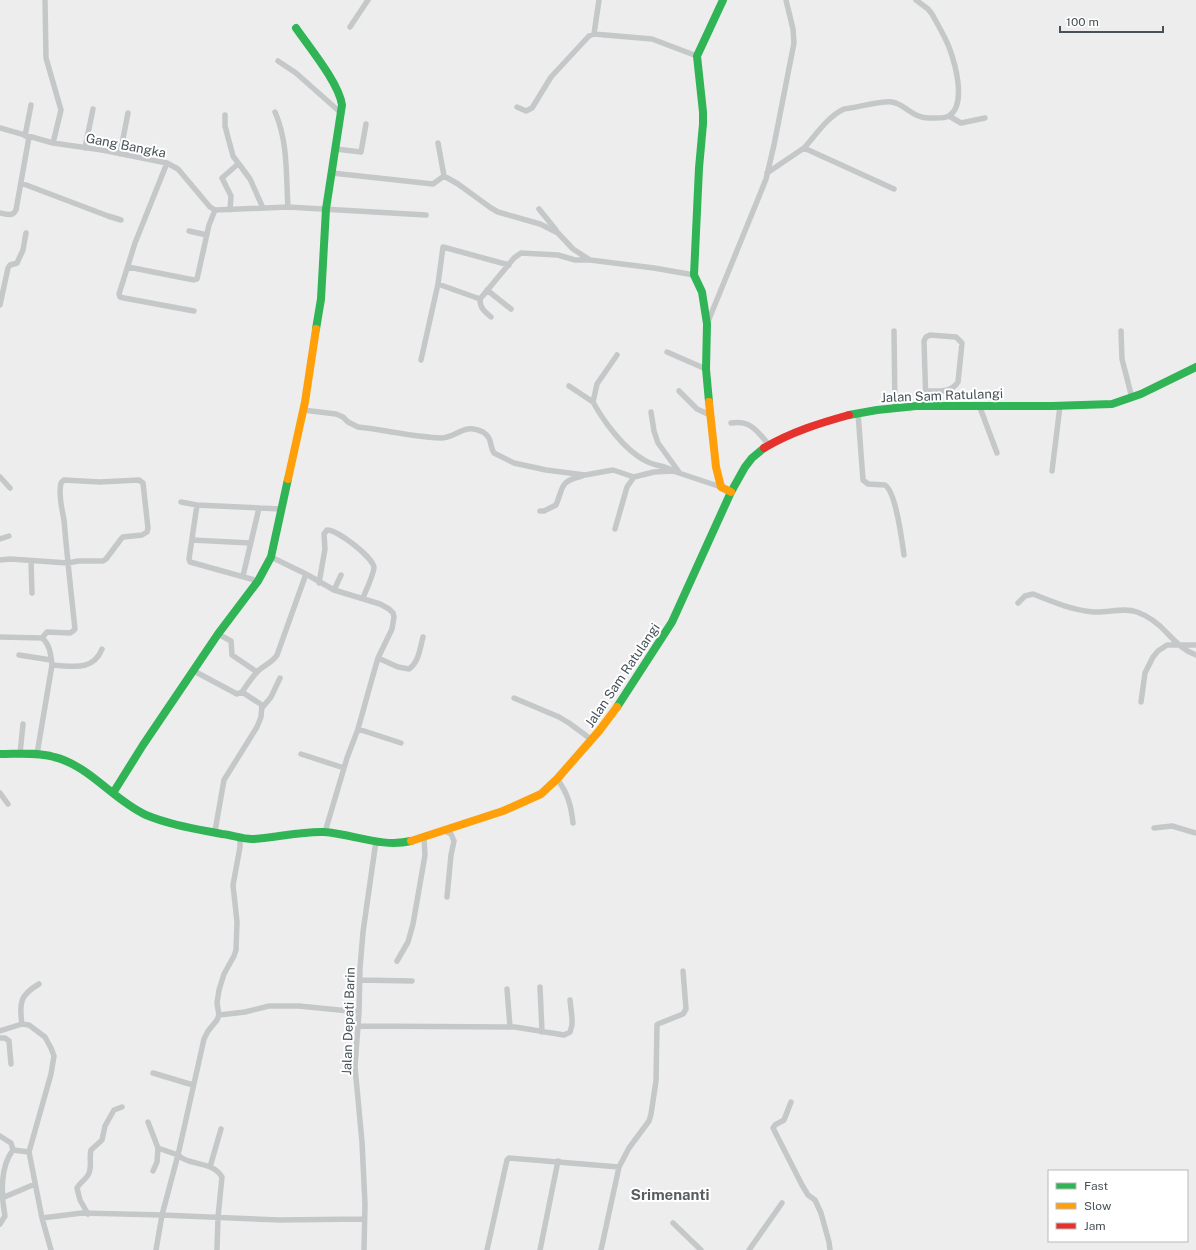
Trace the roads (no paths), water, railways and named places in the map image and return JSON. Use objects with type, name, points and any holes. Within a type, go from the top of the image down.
[{"type":"street","points":[[45,0],[46,56],[61,110],[53,143]]},
{"type":"street","points":[[350,27],[368,0]]},
{"type":"street","points":[[594,34],[599,0]]},
{"type":"street","points":[[721,487],[716,468],[706,370],[707,324],[702,292],[694,275],[703,118],[697,56],[723,0]]},
{"type":"street","points":[[707,324],[758,199],[767,173],[774,145],[794,43],[793,29],[786,0]]},
{"type":"street","points":[[767,173],[804,148],[832,117],[844,109],[892,102],[918,117],[941,118],[949,116],[958,104],[959,98],[955,67],[949,48],[932,14],[916,0]]},
{"type":"street","points":[[113,793],[143,745],[218,634],[258,581],[270,557],[282,509],[303,410],[321,299],[326,209],[342,106],[341,97],[336,86],[296,28]]},
{"type":"street","points":[[517,108],[526,110],[532,108],[551,77],[589,36],[594,34],[652,39],[697,56]]},
{"type":"street","points":[[278,61],[296,73],[340,112]]},
{"type":"street","points":[[0,213],[10,215],[15,213],[21,183],[31,105]]},
{"type":"street","points":[[85,148],[93,109]]},
{"type":"street","points":[[275,112],[280,123],[284,145],[288,207]]},
{"type":"street","points":[[120,154],[128,113]]},
{"type":"street","points":[[225,115],[225,126],[234,156],[238,164],[250,179],[263,208]]},
{"type":"street","points":[[949,116],[961,123],[985,118]]},
{"type":"street","points":[[336,149],[362,152],[366,124]]},
{"type":"street","name":"Gang Bangka","points":[[0,128],[53,143],[166,163],[178,169],[214,210]]},
{"type":"street","points":[[438,143],[444,176],[498,212],[540,224],[558,234]]},
{"type":"street","points":[[804,148],[894,189]]},
{"type":"street","points":[[166,163],[135,243],[119,294],[120,297],[194,311]]},
{"type":"street","points":[[230,210],[231,196],[222,178],[238,164]]},
{"type":"street","points":[[332,173],[432,184],[444,176]]},
{"type":"street","points":[[21,183],[121,220]]},
{"type":"street","points":[[128,266],[196,280],[198,278],[214,210],[288,207],[426,214]]},
{"type":"street","points":[[539,209],[558,234],[573,249],[590,260]]},
{"type":"street","points":[[189,231],[207,235]]},
{"type":"street","points":[[0,305],[9,267],[11,264],[15,265],[17,263],[23,250],[26,233]]},
{"type":"street","points":[[421,360],[438,284],[443,247],[509,265]]},
{"type":"street","points":[[491,318],[482,310],[480,299],[514,258],[521,253],[558,255],[575,260],[590,260],[654,268],[694,275]]},
{"type":"street","points":[[438,284],[480,299]]},
{"type":"street","points":[[487,290],[511,309]]},
{"type":"street","points":[[894,331],[895,408]]},
{"type":"street","points":[[1120,331],[1122,359],[1132,398]]},
{"type":"street","points":[[926,391],[950,390],[956,386],[958,382],[962,343],[956,337],[930,335],[926,337],[924,341],[926,406]]},
{"type":"street","points":[[667,352],[706,370]]},
{"type":"street","points":[[593,402],[597,384],[617,355]]},
{"type":"street","name":"Jalan Sam Ratulangi","points":[[0,754],[37,754],[55,757],[73,764],[138,811],[156,819],[196,829],[250,838],[278,837],[308,832],[325,832],[392,844],[424,838],[509,808],[541,794],[557,779],[592,740],[621,702],[672,622],[731,492],[744,467],[760,450],[779,440],[823,422],[858,413],[895,408],[978,404],[1060,406],[1112,404],[1132,398],[1196,367]]},
{"type":"street","points":[[569,386],[593,402],[605,422],[637,456],[648,462],[663,465],[673,471],[704,480],[731,492]]},
{"type":"street","points":[[679,391],[697,409],[710,415]]},
{"type":"street","points":[[978,404],[997,454]]},
{"type":"street","points":[[1052,471],[1060,406]]},
{"type":"street","points":[[303,410],[336,414],[358,427],[430,436],[448,437],[465,429],[482,432],[488,436],[491,441],[492,451],[494,453],[514,463],[546,470],[585,475]]},
{"type":"street","points":[[651,412],[654,431],[658,443],[681,474]]},
{"type":"street","points":[[858,413],[863,480],[868,484],[885,485],[890,491],[894,502],[904,556]]},
{"type":"street","points":[[731,423],[738,422],[749,424],[769,445]]},
{"type":"street","points":[[540,511],[544,511],[556,505],[563,486],[567,481],[585,475],[613,470],[634,477],[654,472],[673,471]]},
{"type":"street","points":[[0,477],[10,488]]},
{"type":"street","points":[[615,530],[627,487],[634,477]]},
{"type":"street","points":[[0,560],[10,559],[68,563],[78,561],[103,561],[110,555],[124,537],[142,535],[147,532],[148,528],[144,486],[139,480],[100,482],[64,480],[60,483],[60,493],[68,563],[75,630],[70,633],[47,632],[42,638]]},
{"type":"street","points":[[181,502],[282,509]]},
{"type":"street","points":[[197,504],[189,559],[190,562],[258,581]]},
{"type":"street","points":[[243,576],[259,508]]},
{"type":"street","points":[[319,583],[325,549],[324,534],[327,530],[332,530],[345,537],[362,552],[373,565],[373,570],[363,598]]},
{"type":"street","points":[[0,539],[9,536]]},
{"type":"street","points":[[192,540],[250,543]]},
{"type":"street","points":[[270,557],[306,574],[319,583],[334,590],[363,598],[389,609],[393,613],[394,617],[392,629],[378,658],[358,729],[344,768],[325,832]]},
{"type":"street","points":[[31,561],[32,593]]},
{"type":"street","points":[[194,670],[236,694],[242,692],[256,672],[271,662],[277,655],[306,574]]},
{"type":"street","points":[[334,590],[341,575]]},
{"type":"street","points":[[1018,603],[1025,596],[1033,594],[1058,605],[1080,610],[1096,612],[1127,610],[1136,612],[1157,624],[1178,644],[1196,655]]},
{"type":"street","points":[[218,634],[231,641],[232,655],[256,672]]},
{"type":"street","points":[[0,637],[42,638]]},
{"type":"street","points":[[378,658],[398,667],[409,669],[414,666],[423,637]]},
{"type":"street","points":[[37,754],[52,662],[47,645],[42,638]]},
{"type":"street","points":[[1141,702],[1144,673],[1153,657],[1167,645],[1196,645]]},
{"type":"street","points":[[19,655],[81,667],[96,660],[100,656],[102,649]]},
{"type":"street","points":[[262,708],[271,697],[280,678]]},
{"type":"street","points":[[215,831],[224,780],[257,727],[261,717],[262,705],[242,692]]},
{"type":"street","points":[[514,698],[559,717],[592,740]]},
{"type":"street","points":[[20,754],[24,724]]},
{"type":"street","points":[[358,729],[401,743]]},
{"type":"street","points":[[301,754],[344,768]]},
{"type":"street","points":[[557,779],[564,788],[568,797],[572,811],[573,823]]},
{"type":"street","points":[[0,793],[8,804]]},
{"type":"street","points":[[1154,828],[1172,826],[1196,833]]},
{"type":"street","points":[[445,831],[451,834],[454,841],[451,855],[447,897]]},
{"type":"street","points":[[156,1250],[162,1215],[178,1155],[204,1039],[219,1015],[217,1003],[219,990],[224,974],[236,950],[237,922],[233,885],[240,847],[240,837]]},
{"type":"street","points":[[397,961],[408,942],[413,924],[425,855],[424,838]]},
{"type":"street","name":"Jalan Depati Barin","points":[[364,1250],[362,1142],[355,1067],[363,932],[376,841]]},
{"type":"street","points":[[602,1250],[620,1167],[629,1148],[649,1121],[651,1114],[656,1081],[657,1026],[658,1024],[683,1014],[686,1009],[683,971]]},
{"type":"street","points":[[360,980],[412,981]]},
{"type":"street","points":[[22,1024],[20,1012],[22,998],[29,990],[39,984]]},
{"type":"street","points":[[540,987],[542,1032]]},
{"type":"street","points":[[507,989],[510,1027]]},
{"type":"street","points":[[358,1026],[510,1027],[564,1035],[570,1032],[572,1025],[570,1000]]},
{"type":"street","points":[[219,1015],[245,1012],[269,1006],[299,1006],[359,1012]]},
{"type":"street","points":[[0,1031],[22,1024],[29,1025],[45,1037],[52,1048],[54,1056],[51,1074],[29,1152],[42,1218],[51,1250]]},
{"type":"street","points":[[0,1038],[5,1038],[9,1042],[12,1064]]},
{"type":"street","points":[[152,1073],[194,1085]]},
{"type":"street","points":[[791,1102],[784,1120],[775,1125],[774,1128],[802,1185],[808,1195],[815,1200],[821,1213],[830,1250]]},
{"type":"street","points":[[88,1214],[80,1200],[76,1188],[90,1173],[91,1150],[102,1140],[106,1126],[114,1110],[122,1107]]},
{"type":"street","points":[[148,1122],[158,1148],[157,1162],[154,1171]]},
{"type":"street","points":[[210,1167],[221,1130]]},
{"type":"street","points":[[0,1136],[11,1143],[14,1150]]},
{"type":"street","points":[[158,1148],[178,1155],[186,1160],[210,1167],[216,1170],[222,1177],[218,1217],[217,1250]]},
{"type":"street","points":[[14,1150],[29,1152]]},
{"type":"street","points":[[0,1224],[5,1216],[2,1198],[1,1174],[6,1160],[14,1150]]},
{"type":"street","points":[[487,1250],[508,1159],[510,1157],[620,1167]]},
{"type":"street","points":[[540,1250],[558,1161]]},
{"type":"street","points":[[2,1198],[35,1184]]},
{"type":"street","points":[[749,1250],[782,1203]]},
{"type":"street","points":[[42,1218],[88,1214],[162,1215],[280,1220],[364,1219]]},
{"type":"street","points":[[673,1223],[701,1250]]},
{"type":"district","name":"Srimenanti","points":[[670,1195]]}]
